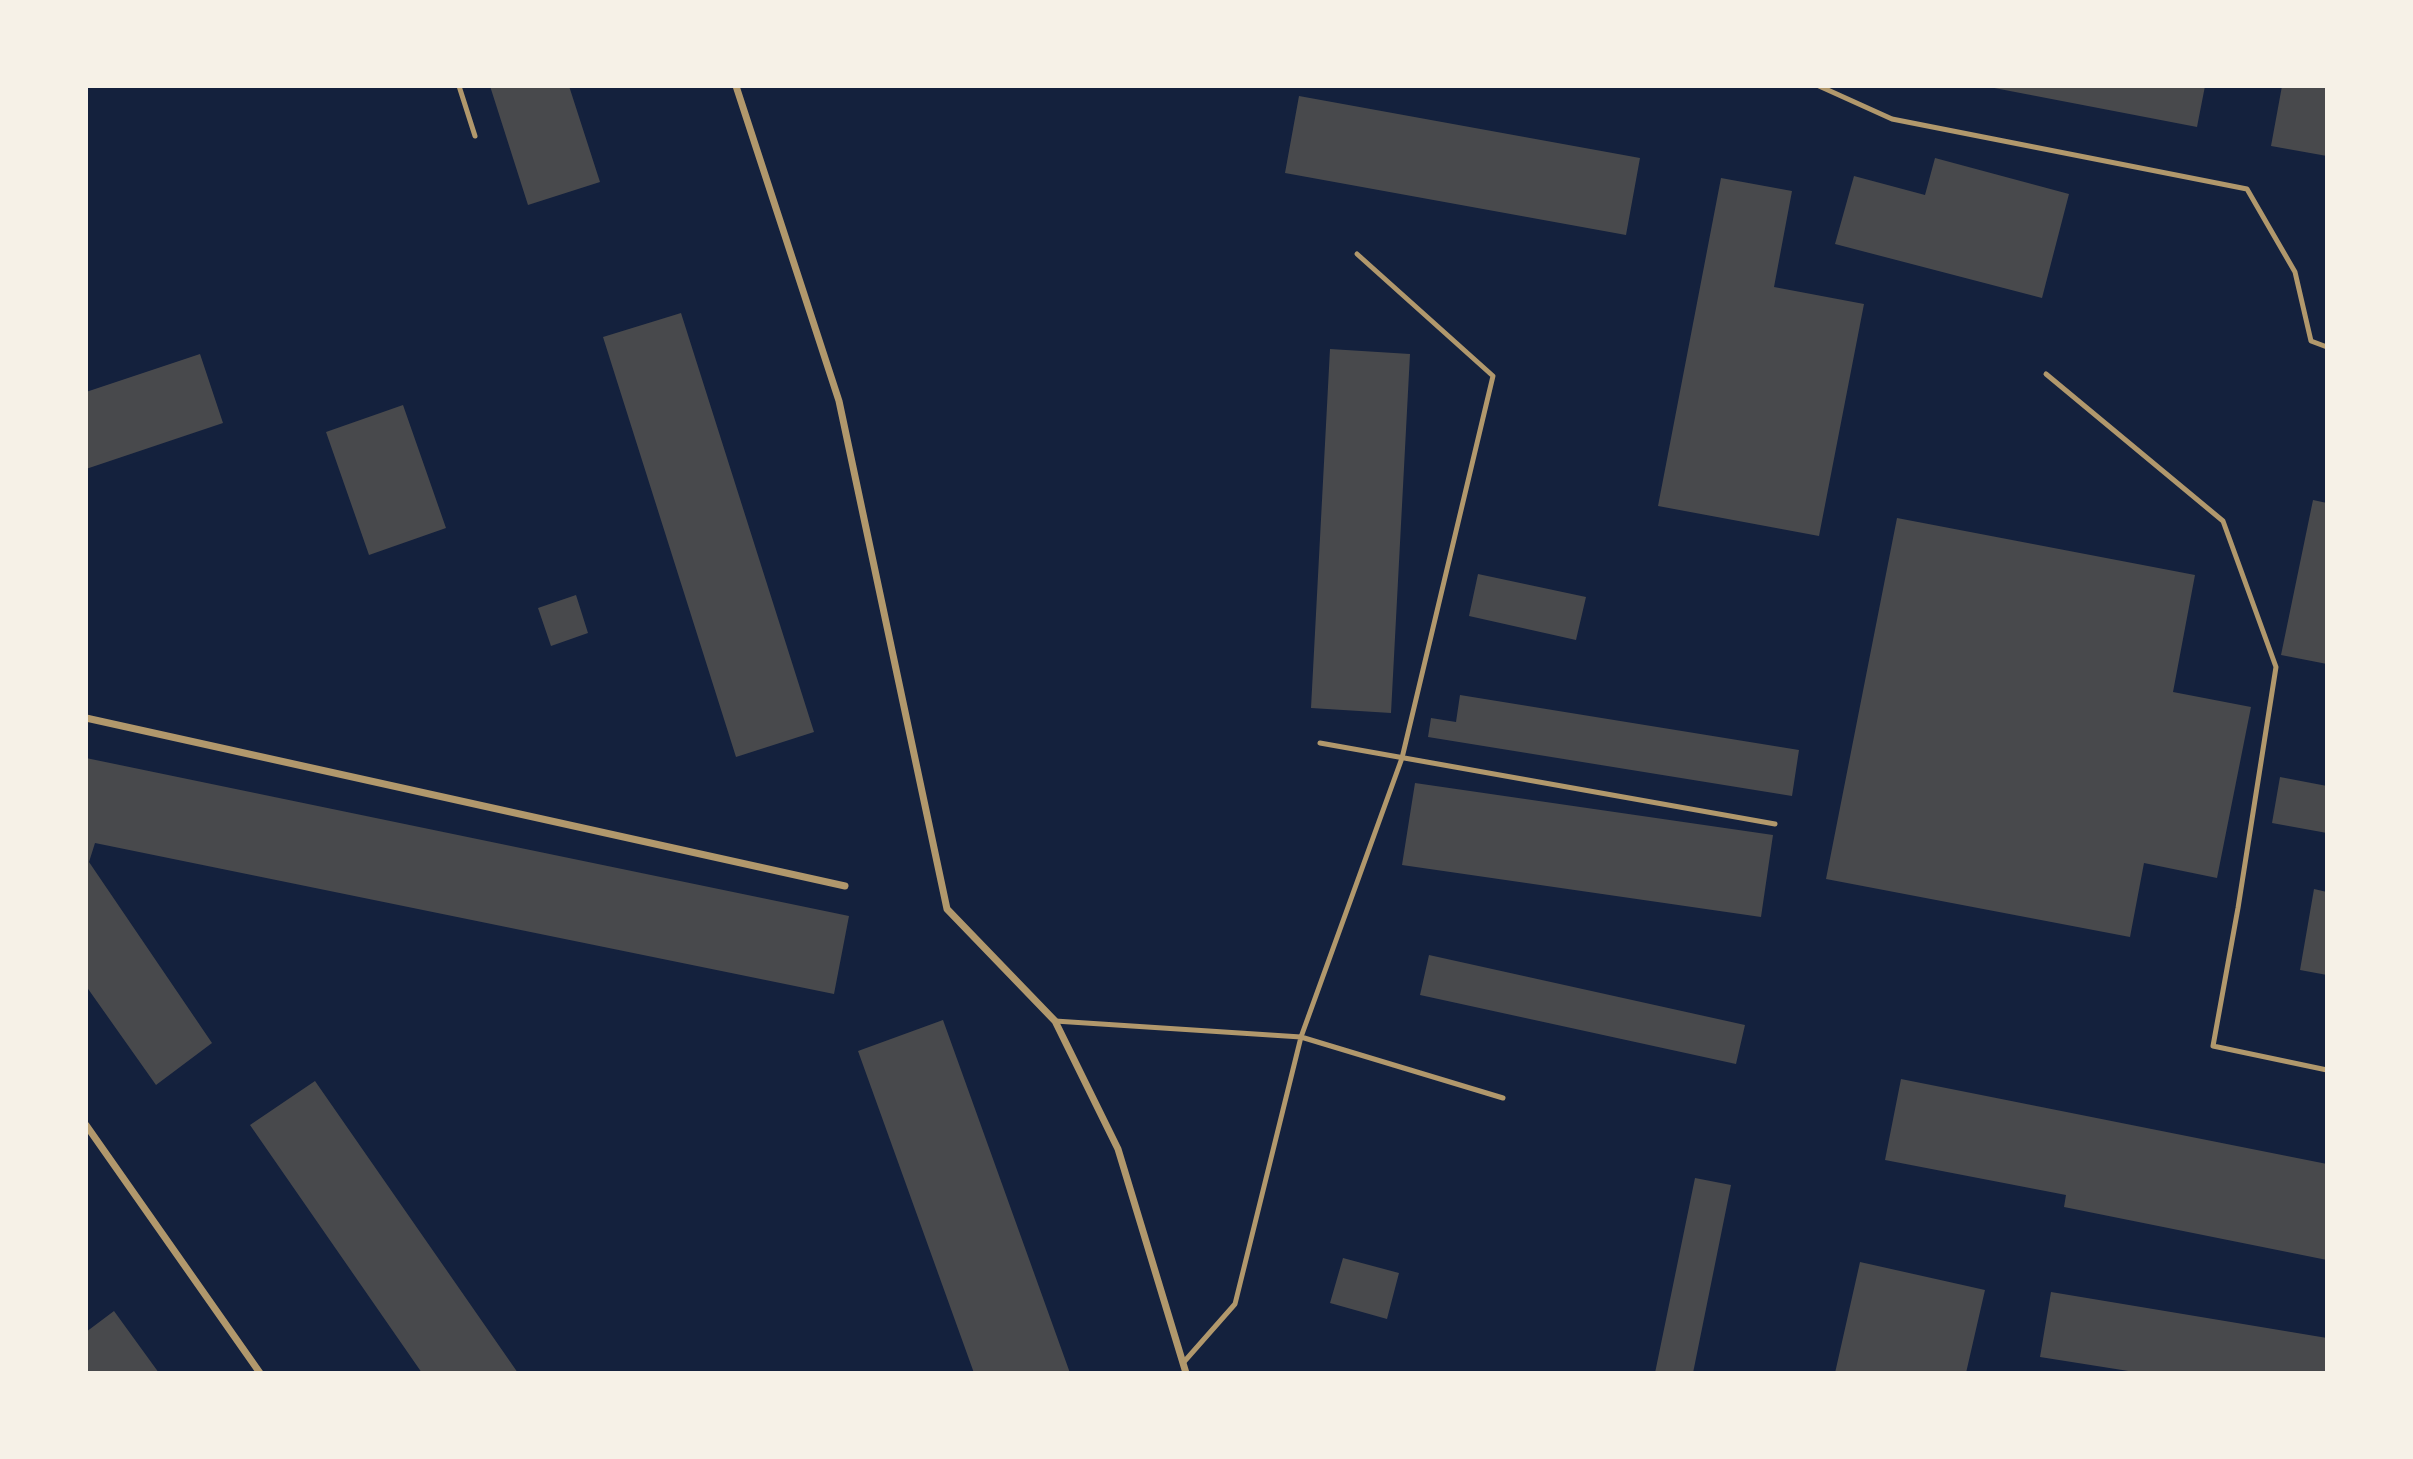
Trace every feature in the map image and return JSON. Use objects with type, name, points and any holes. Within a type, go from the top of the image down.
[{"type":"street","points":[[736,86],[839,401],[947,909],[1055,1021],[1118,1149],[1186,1373]]},
{"type":"street","points":[[86,718],[845,886]]},
{"type":"street","points":[[86,1125],[260,1373]]},
{"type":"lane","points":[[459,86],[475,135]]},
{"type":"lane","points":[[1819,86],[1892,119],[2247,189],[2295,272],[2311,341],[2327,347]]},
{"type":"lane","points":[[1183,1363],[1236,1304],[1301,1037],[1402,758],[1493,376],[1356,254]]},
{"type":"lane","points":[[2046,374],[2223,521],[2276,667],[2213,1046],[2327,1070]]},
{"type":"lane","points":[[1320,743],[1774,824]]},
{"type":"lane","points":[[1055,1021],[1301,1037],[1503,1098]]},
{"type":"building","points":[[490,86],[569,86],[600,182],[528,205]]},
{"type":"building","points":[[1984,86],[2205,86],[2197,127]]},
{"type":"building","points":[[2282,86],[2327,86],[2327,156],[2271,146]]},
{"type":"building","points":[[1299,96],[1640,158],[1626,235],[1285,173]]},
{"type":"building","points":[[1935,158],[2069,194],[2042,298],[1835,244],[1854,176],[1925,195]]},
{"type":"building","points":[[1721,178],[1792,191],[1774,287],[1864,304],[1819,536],[1658,506]]},
{"type":"building","points":[[681,313],[814,732],[736,757],[603,337]]},
{"type":"building","points":[[1330,349],[1410,354],[1391,713],[1311,708]]},
{"type":"building","points":[[200,354],[223,423],[86,469],[86,392]]},
{"type":"building","points":[[403,405],[446,528],[369,555],[326,432]]},
{"type":"building","points":[[2313,500],[2327,503],[2327,664],[2281,655]]},
{"type":"building","points":[[1897,518],[2195,575],[2173,692],[2251,707],[2217,878],[2144,863],[2130,937],[1826,879]]},
{"type":"building","points":[[1478,574],[1586,597],[1576,640],[1469,616]]},
{"type":"building","points":[[576,595],[588,633],[551,646],[538,608]]},
{"type":"building","points":[[1460,695],[1799,750],[1792,796],[1428,737],[1431,718],[1456,722]]},
{"type":"building","points":[[86,758],[849,916],[834,994],[95,843],[89,862],[212,1043],[156,1085],[86,986]]},
{"type":"building","points":[[2280,777],[2327,786],[2327,833],[2272,823]]},
{"type":"building","points":[[1415,783],[1773,835],[1761,917],[1402,865]]},
{"type":"building","points":[[2314,889],[2327,892],[2327,975],[2300,970]]},
{"type":"building","points":[[1429,955],[1745,1025],[1736,1064],[1420,995]]},
{"type":"building","points":[[943,1020],[1070,1373],[974,1373],[858,1051]]},
{"type":"building","points":[[1901,1079],[2327,1164],[2327,1260],[2064,1207],[2066,1195],[1885,1160]]},
{"type":"building","points":[[315,1081],[518,1373],[422,1373],[250,1125]]},
{"type":"building","points":[[1695,1178],[1731,1185],[1693,1373],[1655,1373]]},
{"type":"building","points":[[1343,1258],[1399,1273],[1387,1319],[1330,1303]]},
{"type":"building","points":[[1860,1262],[1985,1290],[1966,1373],[1835,1373]]},
{"type":"building","points":[[2051,1292],[2327,1338],[2327,1373],[2141,1373],[2040,1357]]},
{"type":"building","points":[[114,1311],[159,1373],[86,1373],[86,1332]]}]
